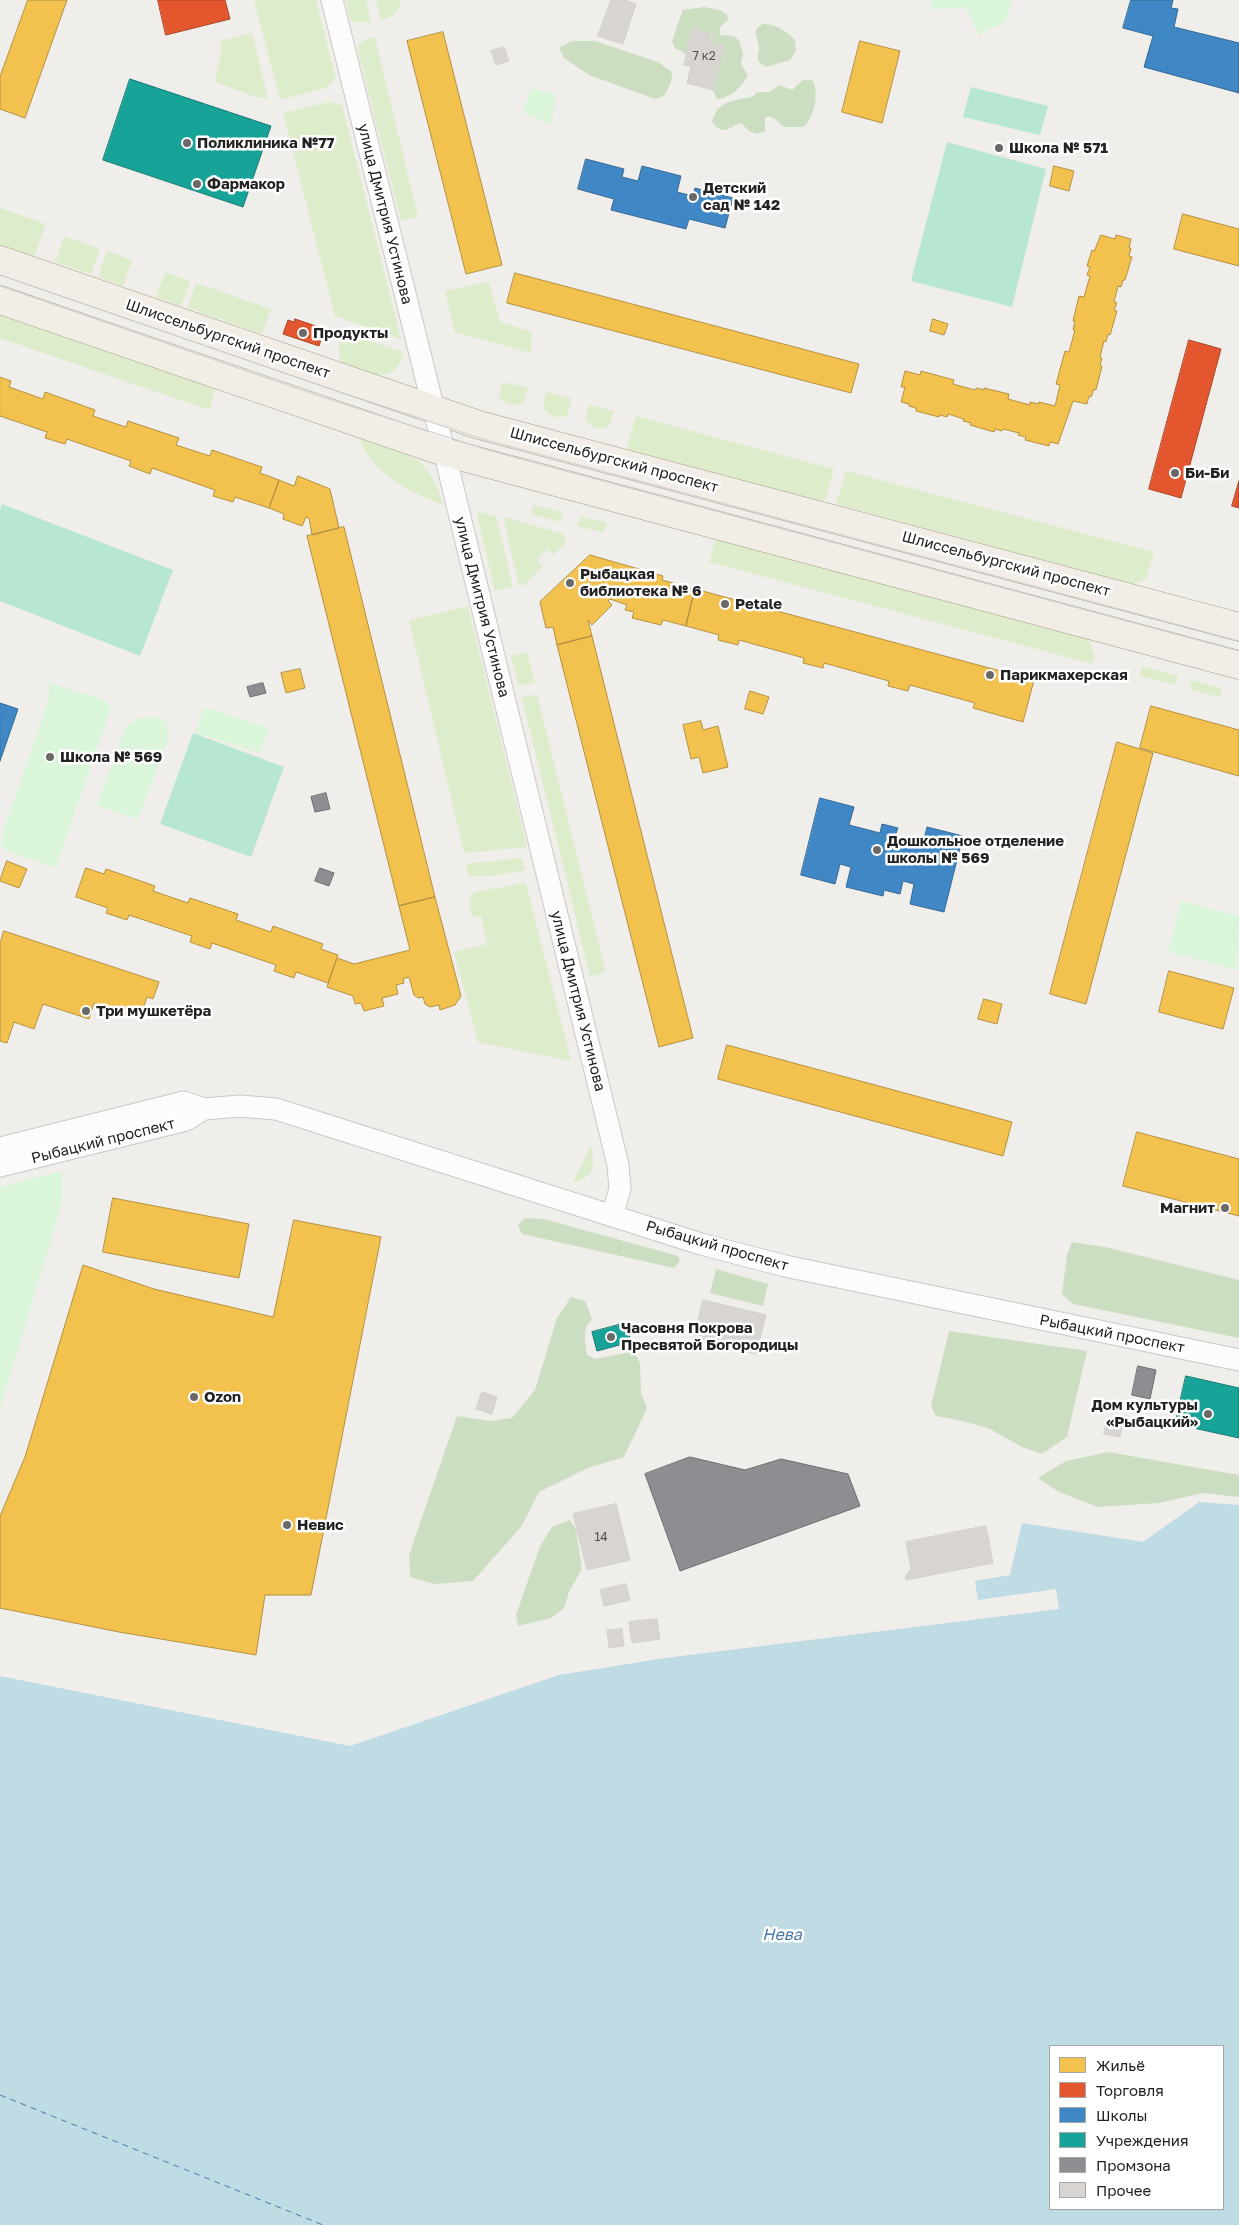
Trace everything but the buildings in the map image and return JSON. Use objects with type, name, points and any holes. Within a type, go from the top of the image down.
[{"type":"main road","name":"Шлиссельбургский проспект","points":[[0,260],[479,425],[1239,627]]},
{"type":"main road","points":[[0,300],[444,452],[1239,665]]},
{"type":"street","name":"улица Дмитрия Устинова","points":[[332,0],[618,1165],[620,1189],[612,1216]]},
{"type":"street","name":"Рыбацкий проспект","points":[[0,1166],[68,1140],[184,1102],[204,1109],[240,1106],[276,1109],[701,1244],[785,1266],[1239,1360]]},
{"type":"street","name":"Рыбацкий проспект","points":[[0,1148],[68,1140]]},
{"type":"green space","points":[[254,0],[316,0],[336,79],[326,88],[280,100]]},
{"type":"green space","points":[[345,0],[366,0],[371,22],[351,22]]},
{"type":"green space","points":[[376,0],[401,0],[395,14],[381,20]]},
{"type":"green space","points":[[932,0],[1011,0],[1012,3],[1006,21],[978,35],[966,7],[930,9]]},
{"type":"green space","points":[[704,7],[719,10],[725,13],[729,19],[720,27],[720,35],[733,36],[739,40],[743,53],[741,64],[748,75],[735,91],[726,97],[717,99],[713,90],[724,46],[710,42],[712,34],[693,29],[686,54],[675,48],[672,41],[683,10]]},
{"type":"green space","points":[[763,24],[785,31],[795,40],[796,51],[790,60],[766,67],[759,62],[759,46],[756,32],[759,26]]},
{"type":"green space","points":[[252,33],[268,98],[256,97],[215,82],[222,48],[220,41]]},
{"type":"green space","points":[[375,37],[418,217],[401,221],[357,47],[363,41]]},
{"type":"green space","points":[[572,41],[595,41],[658,62],[672,72],[671,83],[664,96],[655,99],[589,75],[564,58],[559,48]]},
{"type":"green space","points":[[803,80],[812,80],[816,97],[813,112],[803,127],[784,127],[769,116],[765,118],[765,131],[757,134],[749,131],[741,123],[723,130],[716,127],[712,122],[714,115],[727,103],[753,97],[757,92],[769,92],[780,85],[792,90]]},
{"type":"green space","points":[[971,87],[1048,106],[1040,135],[963,117]]},
{"type":"green space","points":[[531,88],[556,94],[551,125],[523,112]]},
{"type":"green space","points":[[329,102],[342,105],[401,339],[335,316],[283,113]]},
{"type":"green space","points":[[947,142],[1046,169],[1012,307],[911,281]]},
{"type":"green space","points":[[0,208],[46,224],[33,259],[0,247]]},
{"type":"green space","points":[[64,236],[100,249],[91,274],[55,262]]},
{"type":"green space","points":[[107,251],[132,260],[123,286],[98,277]]},
{"type":"green space","points":[[165,272],[190,281],[181,306],[156,297]]},
{"type":"green space","points":[[489,282],[500,322],[532,332],[531,353],[455,332],[445,291]]},
{"type":"green space","points":[[196,283],[271,309],[262,334],[188,308]]},
{"type":"green space","points":[[0,314],[216,388],[209,410],[0,338]]},
{"type":"green space","points":[[339,331],[403,352],[399,364],[394,371],[378,375],[359,372],[340,365]]},
{"type":"green space","points":[[503,382],[528,388],[524,403],[510,404],[498,396]]},
{"type":"green space","points":[[546,392],[572,399],[567,415],[560,418],[548,414],[543,408]]},
{"type":"green space","points":[[589,405],[614,411],[609,426],[599,428],[587,422],[585,419]]},
{"type":"green space","points":[[636,416],[834,469],[826,498],[820,504],[626,451]]},
{"type":"green space","points":[[359,437],[402,452],[423,465],[438,488],[443,505],[405,488],[393,480],[373,461]]},
{"type":"green space","points":[[846,471],[1154,552],[1146,579],[1132,585],[836,504]]},
{"type":"green space","points":[[2,504],[173,570],[140,656],[0,601],[0,510]]},
{"type":"green space","points":[[533,505],[563,512],[560,522],[531,514]]},
{"type":"green space","points":[[478,512],[496,516],[513,587],[495,591],[478,520]]},
{"type":"green space","points":[[503,517],[561,533],[567,541],[554,555],[547,549],[537,560],[543,566],[524,585],[519,586]]},
{"type":"green space","points":[[580,517],[607,523],[604,533],[577,526]]},
{"type":"green space","points":[[716,539],[1088,638],[1095,656],[1093,664],[709,562]]},
{"type":"green space","points":[[468,606],[527,847],[464,853],[409,620]]},
{"type":"green space","points":[[527,652],[535,682],[519,686],[511,656]]},
{"type":"green space","points":[[1142,666],[1178,676],[1176,685],[1139,676]]},
{"type":"green space","points":[[1192,680],[1222,688],[1219,697],[1189,689]]},
{"type":"green space","points":[[50,683],[107,701],[111,708],[56,868],[10,852],[1,846],[2,835],[48,701]]},
{"type":"green space","points":[[537,694],[606,972],[590,976],[522,698]]},
{"type":"green space","points":[[204,707],[269,728],[260,753],[196,733]]},
{"type":"green space","points":[[152,717],[164,720],[168,726],[168,739],[138,820],[97,805],[125,728],[138,718]]},
{"type":"green space","points":[[193,733],[284,767],[251,857],[160,824]]},
{"type":"green space","points":[[522,858],[525,870],[491,876],[468,876],[466,864]]},
{"type":"green space","points":[[526,883],[571,1061],[478,1042],[454,952],[487,944],[481,916],[472,917],[470,910],[469,901],[474,892]]},
{"type":"green space","points":[[1181,901],[1239,916],[1238,970],[1168,952]]},
{"type":"green space","points":[[591,1145],[593,1164],[590,1174],[581,1180],[573,1182]]},
{"type":"green space","points":[[62,1171],[62,1203],[0,1409],[0,1187]]},
{"type":"green space","points":[[525,1218],[544,1219],[678,1256],[680,1261],[674,1268],[522,1234],[518,1225]]},
{"type":"green space","points":[[1072,1242],[1105,1247],[1239,1280],[1239,1338],[1073,1304],[1062,1294],[1067,1255]]},
{"type":"green space","points":[[716,1269],[768,1284],[763,1306],[710,1293]]},
{"type":"green space","points":[[571,1297],[585,1301],[592,1319],[585,1332],[587,1355],[596,1359],[634,1351],[640,1364],[641,1393],[647,1408],[624,1457],[588,1468],[539,1492],[521,1527],[473,1581],[435,1584],[410,1577],[409,1555],[457,1416],[490,1421],[512,1418],[535,1390],[557,1318]]},
{"type":"green space","points":[[949,1331],[1087,1351],[1067,1437],[1042,1454],[1022,1447],[990,1429],[936,1416],[931,1406]]},
{"type":"green space","points":[[1108,1452],[1239,1475],[1239,1497],[1203,1493],[1159,1503],[1098,1507],[1059,1492],[1038,1478],[1066,1461]]},
{"type":"green space","points":[[570,1520],[576,1530],[582,1569],[569,1592],[564,1608],[551,1618],[518,1626],[516,1615],[540,1546],[552,1527]]},
{"type":"water","name":"Нева","points":[[1199,1502],[1239,1505],[1239,2225],[0,2225],[0,1676],[350,1746],[559,1675],[665,1658],[1059,1609],[1056,1589],[978,1600],[975,1581],[1010,1575],[1022,1523],[1143,1542]]},
{"type":"ferry route","points":[[0,2095],[323,2225]]},
{"type":"tram line","points":[[0,275],[325,387],[486,440],[1239,641]]},
{"type":"tram line","points":[[0,286],[322,397],[491,451],[1239,651]]},
{"type":"place","name":"Поликлиника №77","points":[[187,143]]},
{"type":"place","name":"Школа № 571","points":[[999,148]]},
{"type":"place","name":"Фармакор","points":[[197,184]]},
{"type":"place","name":"Детский сад № 142","points":[[693,197]]},
{"type":"place","name":"Продукты","points":[[303,333]]},
{"type":"place","name":"Би-Би","points":[[1175,473]]},
{"type":"place","name":"Рыбацкая библиотека № 6","points":[[570,583]]},
{"type":"place","name":"Petale","points":[[725,604]]},
{"type":"place","name":"Парикмахерская","points":[[990,675]]},
{"type":"place","name":"Школа № 569","points":[[50,757]]},
{"type":"place","name":"Дошкольное отделение школы № 569","points":[[877,850]]},
{"type":"place","name":"Три мушкетёра","points":[[86,1011]]},
{"type":"place","name":"Магнит","points":[[1225,1208]]},
{"type":"place","name":"Часовня Покрова Пресвятой Богородицы","points":[[611,1337]]},
{"type":"place","name":"Ozon","points":[[194,1397]]},
{"type":"place","name":"Дом культуры «Рыбацкий»","points":[[1208,1414]]},
{"type":"place","name":"Невис","points":[[287,1525]]}]
